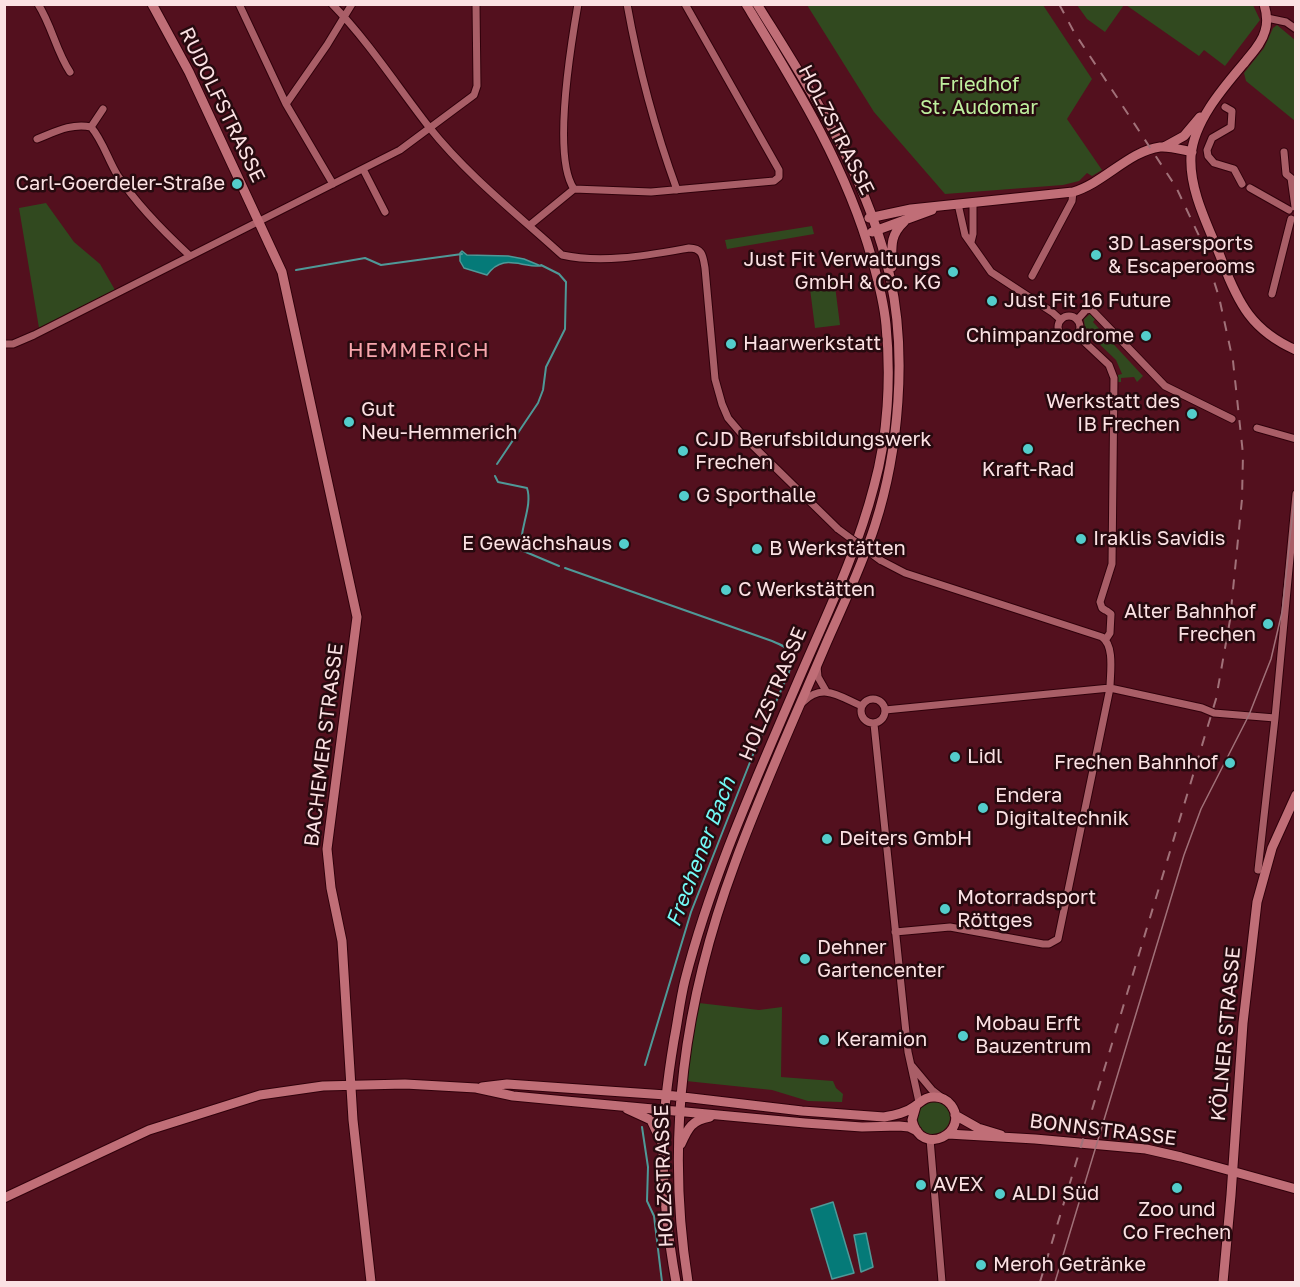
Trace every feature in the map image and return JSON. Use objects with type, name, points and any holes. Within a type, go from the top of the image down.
[{"type":"main road","name":"RUDOLFSTRASSE","points":[[152,4],[189,72],[259,222]]},
{"type":"main road","name":"HOLZSTRASSE","points":[[676,1282],[666,1222],[663,1145],[666,1095],[684,983],[710,897],[754,784],[842,581],[863,524],[875,484],[883,443],[888,389],[886,324],[877,277],[861,221],[838,164],[746,4]]},
{"type":"main road","name":"HOLZSTRASSE","points":[[757,4],[824,112],[849,159],[873,217],[891,278]]},
{"type":"main road","points":[[1264,4],[1267,18],[1262,38],[1218,97],[1202,123],[1192,152],[1192,176],[1199,201],[1235,295],[1251,319],[1268,333],[1296,350]]},
{"type":"main road","points":[[861,221],[911,209],[1073,192],[1087,188],[1136,155],[1164,147],[1184,136],[1218,97]]},
{"type":"main road","points":[[1164,147],[1192,152]]},
{"type":"main road","points":[[865,235],[940,206]]},
{"type":"main road","name":"HOLZSTRASSE","points":[[688,1282],[681,1230],[679,1111],[694,999],[718,912],[735,862],[875,525],[894,443],[898,390],[897,327],[891,278],[892,240],[895,232],[906,220]]},
{"type":"main road","name":"BACHEMER STRASSE","points":[[259,222],[282,272],[357,617],[327,849],[331,888],[342,941],[351,1084],[371,1282]]},
{"type":"main road","name":"KÖLNER STRASSE","points":[[1223,1282],[1243,1023],[1257,902],[1272,848],[1296,795]]},
{"type":"main road","points":[[4,1198],[149,1130],[260,1095],[299,1088],[351,1084],[405,1084],[476,1088],[513,1096],[622,1107],[862,1127],[909,1127],[930,1139],[942,1138],[948,1134],[954,1126],[955,1115],[951,1105],[942,1098],[929,1097],[897,1115],[862,1117],[680,1096],[507,1084],[476,1088]]},
{"type":"main road","points":[[916,1131],[912,1120],[918,1104]]},
{"type":"main road","points":[[622,1107],[651,1120],[663,1145]]},
{"type":"main road","points":[[679,1149],[691,1124],[703,1118],[720,1115]]},
{"type":"main road","name":"BONNSTRASSE","points":[[955,1115],[978,1128],[1009,1137]]},
{"type":"main road","name":"BONNSTRASSE","points":[[948,1134],[1146,1149],[1296,1189]]},
{"type":"street","points":[[38,4],[63,63],[70,72]]},
{"type":"street","points":[[239,4],[286,104],[333,184]]},
{"type":"street","points":[[332,4],[377,55],[430,128],[471,173],[562,255],[577,258],[626,257],[689,248],[698,249],[701,252],[705,268],[715,379],[728,418],[745,438],[838,529],[880,560],[905,573],[1106,639],[1110,650],[1110,688],[1058,939],[1049,944],[1043,944],[950,927],[895,932]]},
{"type":"street","points":[[286,104],[352,4]]},
{"type":"street","points":[[4,344],[12,344],[34,335],[400,150],[471,98],[476,90],[476,4]]},
{"type":"street","points":[[574,189],[569,182],[566,170],[564,144],[570,48],[578,4]]},
{"type":"street","points":[[627,4],[636,56],[654,126],[677,190]]},
{"type":"street","points":[[530,225],[574,189],[651,192],[774,181],[779,177],[778,170],[685,4]]},
{"type":"street","points":[[1267,18],[1286,22],[1296,29]]},
{"type":"street","points":[[1225,106],[1232,111],[1231,127],[1212,138],[1208,146],[1208,156],[1214,163],[1234,169],[1242,184]]},
{"type":"street","points":[[91,127],[103,109]]},
{"type":"street","points":[[37,139],[70,126],[91,127],[118,175],[136,201],[155,224],[189,255]]},
{"type":"street","points":[[1272,294],[1293,219],[1288,215],[1293,208],[1291,178],[1286,174],[1284,152]]},
{"type":"street","points":[[363,169],[385,212]]},
{"type":"street","points":[[1250,188],[1293,208]]},
{"type":"street","points":[[1032,276],[1072,201],[1073,192]]},
{"type":"street","points":[[971,242],[973,202]]},
{"type":"street","points":[[958,204],[965,235],[991,272],[1061,320]]},
{"type":"street","points":[[1077,320],[1086,309],[1092,309],[1165,386],[1232,419]]},
{"type":"street","points":[[1061,320],[1067,317],[1077,320]]},
{"type":"street","points":[[1061,320],[1059,330],[1063,336],[1070,338],[1080,329],[1077,320]]},
{"type":"street","points":[[1077,334],[1109,365],[1114,378],[1112,564],[1101,602],[1102,608],[1111,614],[1110,633],[1106,639]]},
{"type":"street","points":[[1257,428],[1296,439]]},
{"type":"street","points":[[1258,870],[1296,494]]},
{"type":"street","points":[[817,664],[818,677],[826,691]]},
{"type":"street","points":[[885,710],[1110,688],[1202,708],[1214,713],[1275,718]]},
{"type":"street","points":[[800,704],[811,694],[826,691],[862,706]]},
{"type":"street","points":[[874,699],[882,703],[885,710],[884,718],[874,724],[864,719],[861,712],[866,701],[874,699]]},
{"type":"street","points":[[874,724],[908,1053],[918,1104]]},
{"type":"street","points":[[910,1064],[942,1098]]},
{"type":"street","points":[[930,1139],[942,1282]]},
{"type":"green space","name":"Friedhof St. Audomar","points":[[807,5],[1043,5],[1092,79],[1067,119],[1102,170],[1092,176],[1087,173],[1079,181],[1063,185],[945,194],[874,112]]},
{"type":"green space","points":[[1077,5],[1124,5],[1105,32],[1087,19]]},
{"type":"green space","points":[[1126,5],[1253,5],[1260,20],[1225,66],[1204,50],[1199,56]]},
{"type":"green space","points":[[1277,25],[1295,40],[1295,121],[1246,81],[1244,73],[1264,48],[1273,28]]},
{"type":"green space","points":[[46,203],[74,242],[100,264],[115,290],[39,328],[19,208]]},
{"type":"green space","points":[[812,226],[814,234],[727,249],[725,240]]},
{"type":"green space","points":[[834,278],[840,325],[815,328],[809,281]]},
{"type":"green space","points":[[1090,314],[1096,318],[1093,322],[1143,376],[1137,382],[1134,377],[1121,378],[1121,382],[1118,382],[1118,375],[1122,374],[1116,360],[1092,337],[1089,340],[1085,335],[1084,319]]},
{"type":"green space","points":[[699,1003],[759,1010],[782,1007],[781,1077],[833,1081],[836,1088],[843,1094],[842,1102],[808,1101],[772,1090],[686,1081]]},
{"type":"green space","points":[[933,1100],[945,1105],[950,1117],[945,1129],[933,1134],[921,1129],[916,1117],[921,1105]]},
{"type":"water","points":[[462,251],[467,255],[508,256],[524,259],[541,266],[499,264],[487,275],[464,268],[460,261]]},
{"type":"water","points":[[833,1202],[854,1273],[832,1279],[811,1209]]},
{"type":"water","points":[[866,1233],[873,1267],[861,1272],[854,1235]]},
{"type":"waterway","points":[[296,270],[365,258],[381,265],[462,254]]},
{"type":"waterway","points":[[497,464],[538,403],[543,390],[546,367],[565,329],[566,282],[559,274],[541,265]]},
{"type":"waterway","points":[[495,476],[498,482],[527,488],[528,502],[521,550],[559,566]]},
{"type":"waterway","name":"Frechener Bach","points":[[565,568],[772,641],[784,646],[790,652],[792,659],[789,672],[754,752],[691,912],[645,1065]]},
{"type":"waterway","name":"Frechener Bach","points":[[642,1127],[648,1167],[647,1201],[654,1216],[662,1282]]},
{"type":"tram line","points":[[1055,1282],[1184,855],[1201,809],[1249,715],[1271,659],[1282,612],[1296,482]]},
{"type":"railway","points":[[1040,1282],[1216,699],[1230,620],[1242,499],[1243,454],[1233,361],[1219,297],[1201,240],[1176,187],[1074,32],[1059,4]]},
{"type":"place","name":"Carl-Goerdeler-Straße","points":[[237,184]]},
{"type":"place","name":"3D Lasersports & Escaperooms","points":[[1096,255]]},
{"type":"place","name":"Just Fit Verwaltungs GmbH & Co. KG","points":[[953,272]]},
{"type":"place","name":"Just Fit 16 Future","points":[[992,301]]},
{"type":"place","name":"Chimpanzodrome","points":[[1146,336]]},
{"type":"place","name":"Haarwerkstatt","points":[[731,344]]},
{"type":"place","name":"Werkstatt des IB Frechen","points":[[1192,414]]},
{"type":"place","name":"Gut Neu-Hemmerich","points":[[349,422]]},
{"type":"place","name":"Kraft-Rad","points":[[1028,449]]},
{"type":"place","name":"CJD Berufsbildungswerk Frechen","points":[[683,451]]},
{"type":"place","name":"G Sporthalle","points":[[684,496]]},
{"type":"place","name":"Iraklis Savidis","points":[[1081,539]]},
{"type":"place","name":"E Gewächshaus","points":[[624,544]]},
{"type":"place","name":"B Werkstätten","points":[[757,549]]},
{"type":"place","name":"C Werkstätten","points":[[726,590]]},
{"type":"place","name":"Alter Bahnhof Frechen","points":[[1268,624]]},
{"type":"place","name":"Lidl","points":[[955,757]]},
{"type":"place","name":"Frechen Bahnhof","points":[[1230,763]]},
{"type":"place","name":"Endera Digitaltechnik","points":[[983,808]]},
{"type":"place","name":"Deiters GmbH","points":[[827,839]]},
{"type":"place","name":"Motorradsport Röttges","points":[[945,909]]},
{"type":"place","name":"Dehner Gartencenter","points":[[805,959]]},
{"type":"place","name":"Mobau Erft Bauzentrum","points":[[963,1036]]},
{"type":"place","name":"Keramion","points":[[824,1040]]},
{"type":"place","name":"AVEX","points":[[921,1185]]},
{"type":"place","name":"Zoo und Co Frechen","points":[[1177,1188]]},
{"type":"place","name":"ALDI Süd","points":[[1000,1194]]},
{"type":"place","name":"Meroh Getränke","points":[[981,1265]]},
{"type":"district","name":"HEMMERICH","points":[[419,350]]}]
